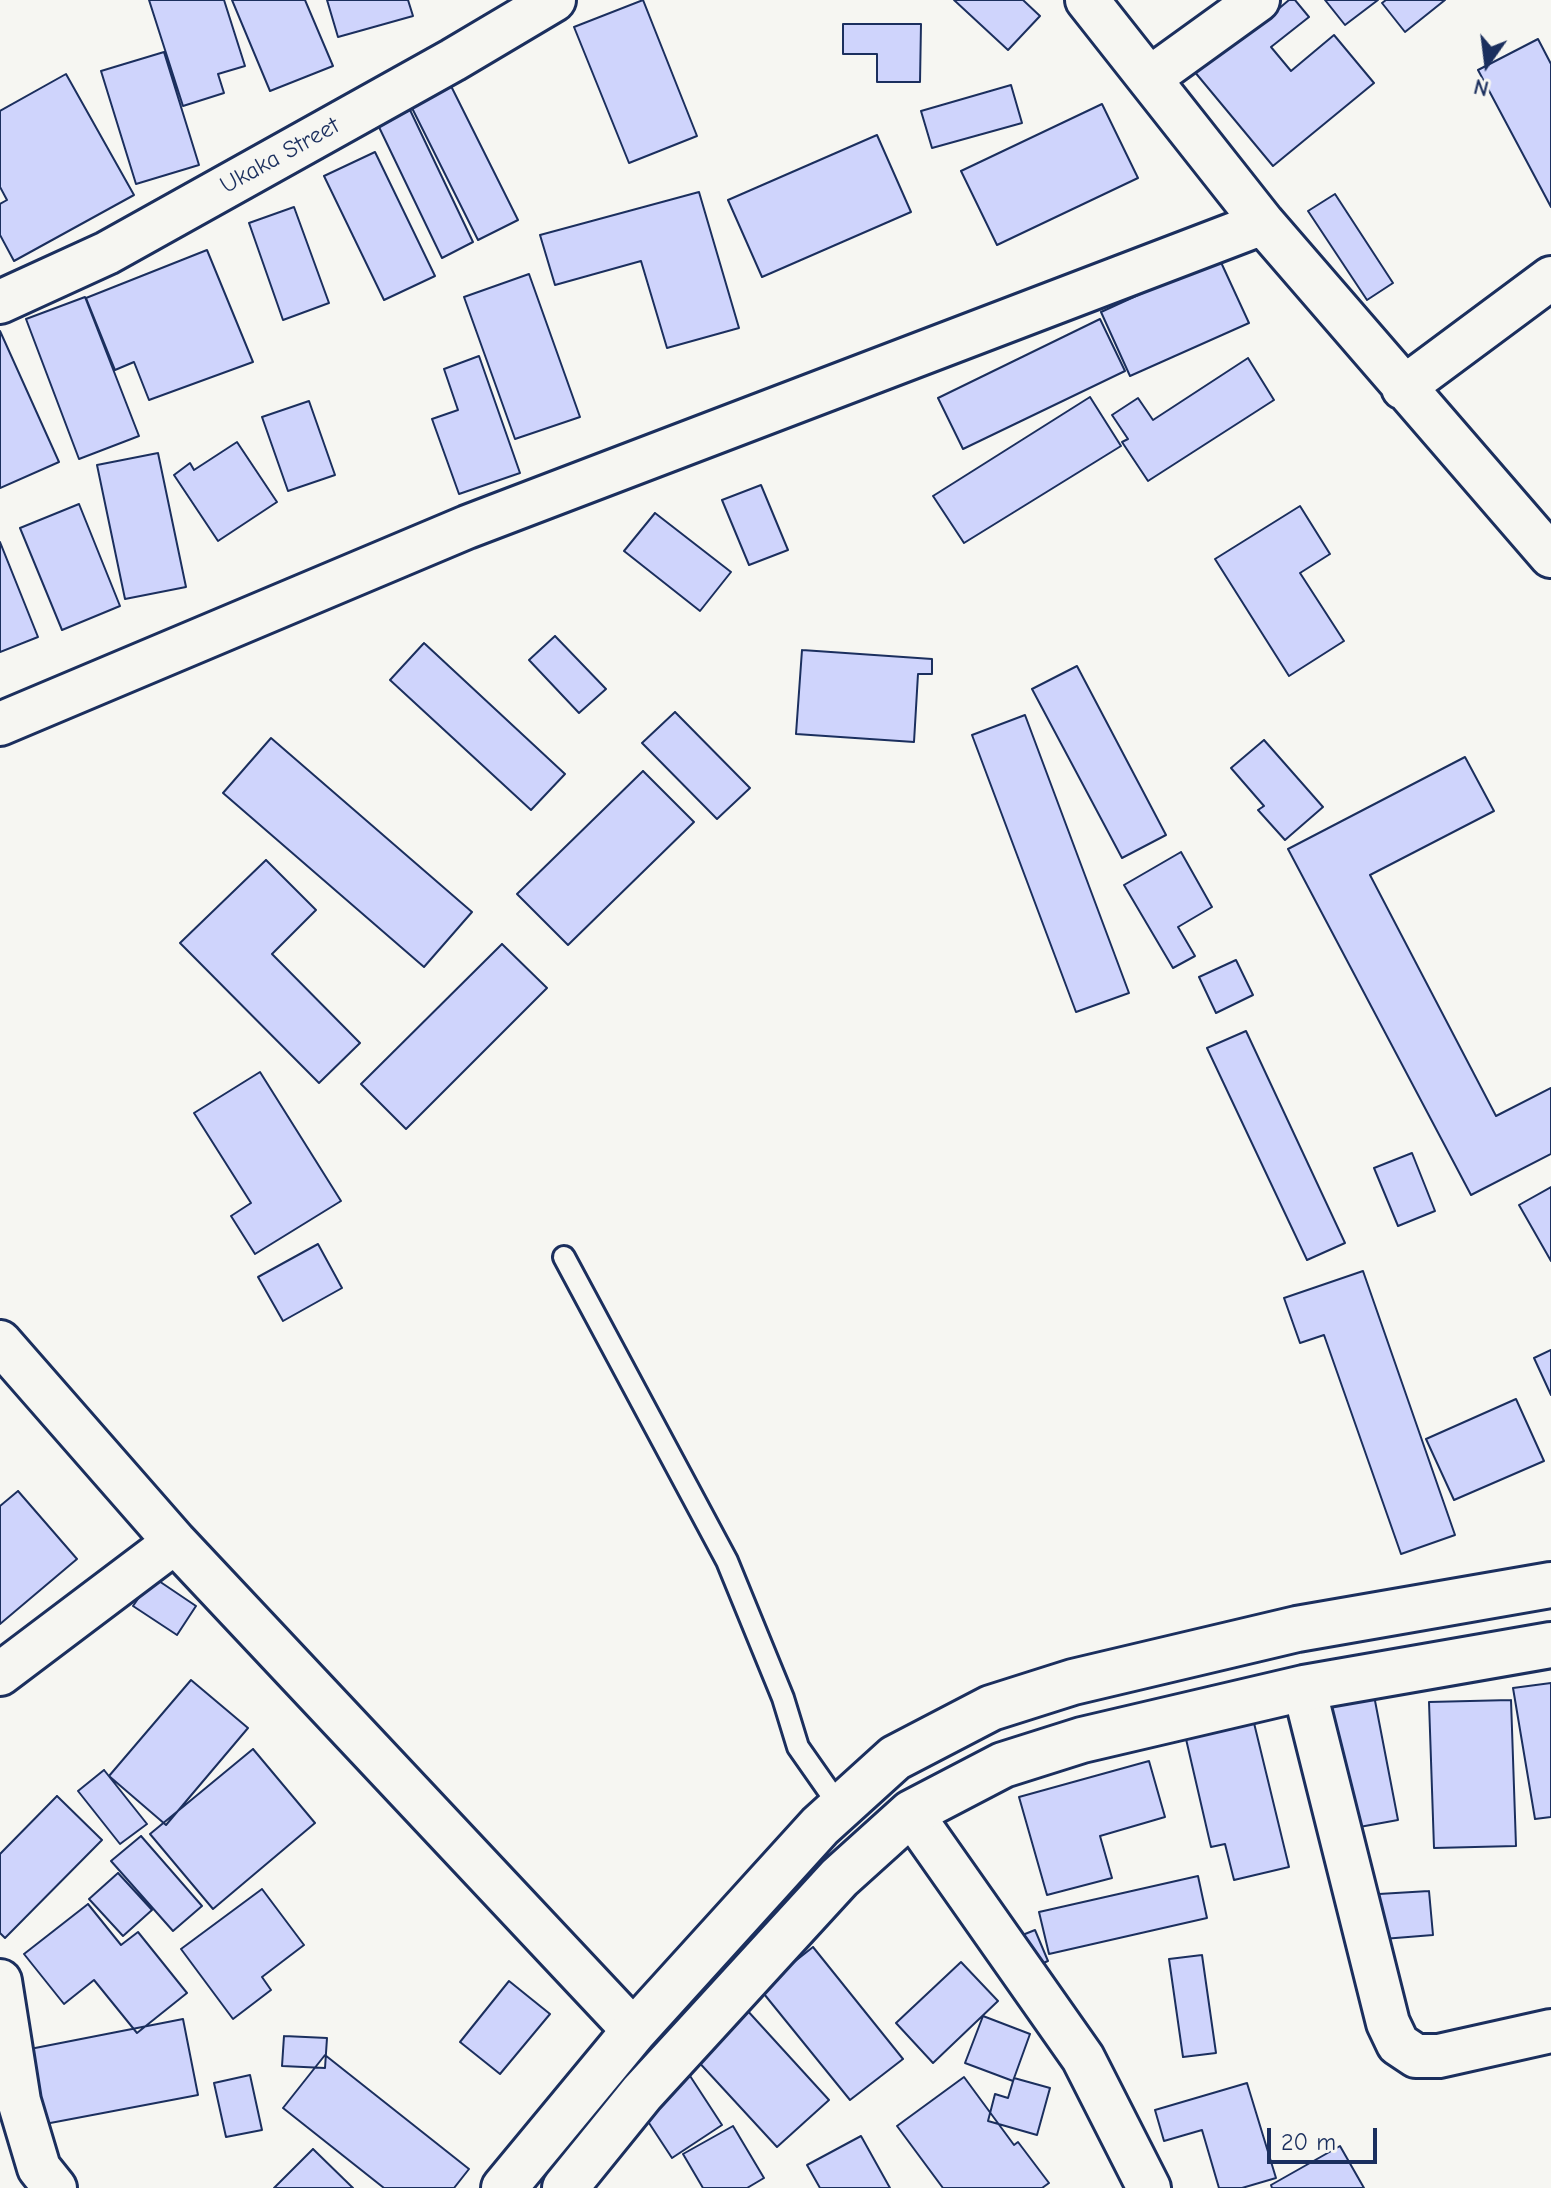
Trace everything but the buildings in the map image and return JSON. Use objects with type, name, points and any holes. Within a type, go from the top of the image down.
[{"type":"main road","points":[[504,2188],[634,2031],[820,1826],[895,1758],[991,1708],[1073,1682],[1297,1629],[1551,1585]]},
{"type":"main road","points":[[565,2188],[642,2093],[839,1878],[911,1813],[1003,1765],[1082,1740],[1304,1688],[1551,1645]]},
{"type":"street","name":"Ukaka Street","points":[[0,302],[107,253],[453,60],[554,0]]},
{"type":"street","points":[[1087,0],[1263,223],[1551,556]]},
{"type":"street","points":[[1150,78],[1258,0]]},
{"type":"street","points":[[0,724],[467,527],[1263,223]]},
{"type":"street","points":[[1403,388],[1551,278]]},
{"type":"street","points":[[0,1342],[175,1542],[634,2031]]},
{"type":"street","points":[[0,1674],[175,1542]]},
{"type":"street","points":[[1304,1688],[1388,2023],[1398,2044],[1416,2056],[1439,2056],[1551,2031]]},
{"type":"street","points":[[911,1813],[1083,2058],[1140,2184]]},
{"type":"street","points":[[0,1981],[19,2101],[39,2168],[55,2188]]},
{"type":"lane","points":[[564,1257],[727,1561],[783,1698],[798,1747],[840,1807]]}]
